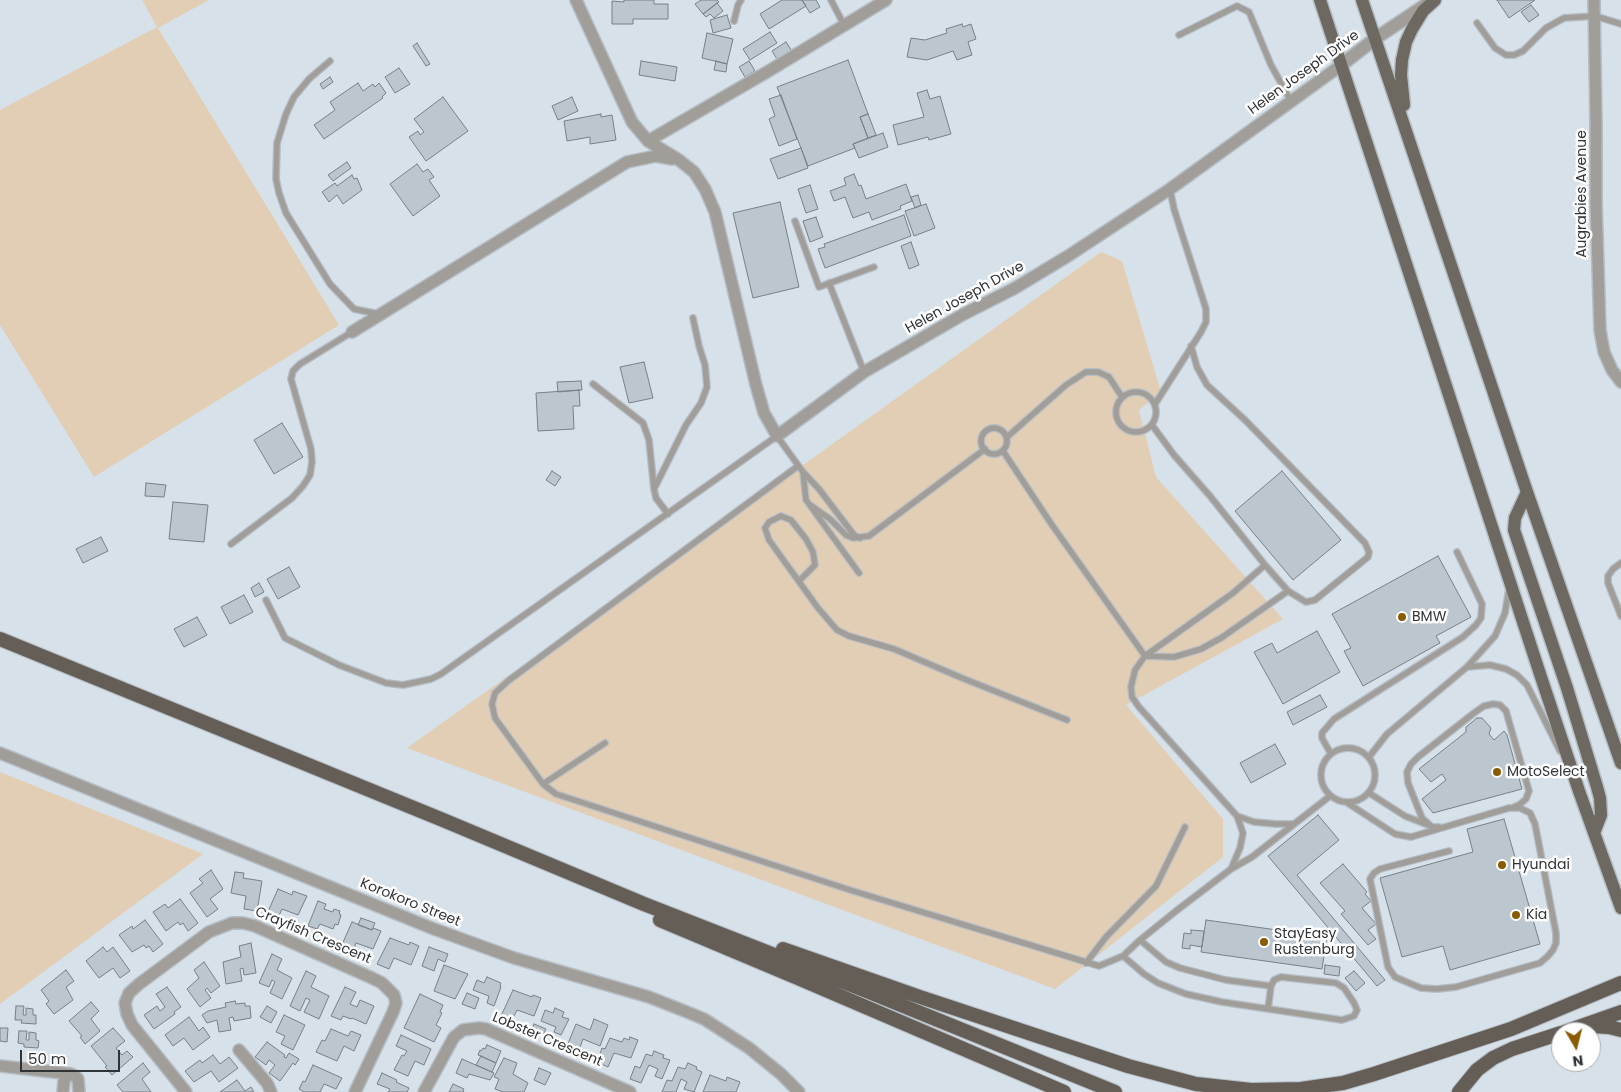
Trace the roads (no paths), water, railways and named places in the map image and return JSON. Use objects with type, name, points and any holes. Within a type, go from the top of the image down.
[{"type":"highway","points":[[0,639],[644,904],[870,992],[1116,1092]]},
{"type":"highway","points":[[443,820],[468,837],[521,863],[798,978],[1064,1092]]},
{"type":"highway","points":[[644,904],[706,921],[920,997],[1128,1066],[1196,1084],[1234,1089],[1301,1089],[1356,1080],[1511,1029],[1621,983]]},
{"type":"highway","points":[[1594,1022],[1621,1012]]},
{"type":"highway","points":[[1601,1027],[1621,1030]]},
{"type":"highway","points":[[1460,1092],[1477,1070],[1493,1058],[1512,1049],[1551,1036]]},
{"type":"main road","points":[[1320,0],[1340,66],[1579,792],[1621,908]]},
{"type":"main road","points":[[1362,0],[1527,492],[1621,763]]},
{"type":"main road","points":[[1407,132],[1402,91],[1402,60],[1406,42],[1412,29],[1423,11],[1434,0]]},
{"type":"main road","points":[[1527,492],[1515,518],[1514,530],[1567,688],[1600,798],[1600,815],[1594,833]]},
{"type":"street","points":[[576,0],[632,122],[648,140],[694,172],[705,189],[715,212],[764,414],[777,436]]},
{"type":"street","points":[[648,140],[767,72],[886,0]]},
{"type":"street","name":"Helen Joseph Drive","points":[[777,436],[864,372],[962,315],[1038,274],[1170,189],[1376,38],[1434,0]]},
{"type":"street","name":"Augrabies Avenue","points":[[1594,0],[1596,203],[1600,330],[1604,352],[1612,370],[1621,382]]},
{"type":"street","points":[[352,332],[627,162],[656,156],[679,160]]},
{"type":"street","name":"Korokoro Street","points":[[0,753],[434,929],[514,958],[649,997],[688,1012],[704,1019],[749,1048],[781,1074],[799,1092]]},
{"type":"street","name":"Crayfish Crescent","points":[[186,1092],[132,1025],[126,1014],[125,1004],[129,993],[209,932],[232,923],[255,926],[372,978],[382,983],[394,995],[396,1003],[393,1012],[355,1092]]},
{"type":"street","name":"Lobster Crescent","points":[[424,1092],[454,1037],[463,1030],[479,1028],[486,1029],[630,1092]]},
{"type":"street","points":[[239,1050],[267,1082],[271,1092]]},
{"type":"street","points":[[0,1066],[71,1074],[78,1079],[79,1092]]},
{"type":"street","points":[[63,1092],[64,1081],[71,1074]]},
{"type":"lane","points":[[734,21],[741,0]]},
{"type":"lane","points":[[831,0],[844,25]]},
{"type":"lane","points":[[1179,35],[1237,6],[1249,12],[1271,65],[1291,101]]},
{"type":"lane","points":[[1477,23],[1500,53],[1506,55],[1514,55],[1523,51],[1546,28],[1564,18],[1595,16],[1621,24]]},
{"type":"lane","points":[[330,61],[309,79],[294,97],[286,114],[277,143],[276,180],[286,213],[330,284],[354,309],[381,314]]},
{"type":"lane","points":[[1155,404],[1146,395],[1140,393],[1134,392],[1122,398],[1118,402],[1116,414],[1121,426],[1132,432],[1138,432],[1144,431],[1152,425],[1156,417],[1155,404],[1206,322],[1206,309],[1174,209],[1170,189]]},
{"type":"lane","points":[[795,221],[819,287],[874,267]]},
{"type":"lane","points":[[829,284],[864,372]]},
{"type":"lane","points":[[654,489],[686,425],[701,403],[707,387],[705,366],[698,346],[693,318]]},
{"type":"lane","points":[[231,544],[292,498],[310,475],[312,462],[310,449],[291,379],[293,371],[300,364],[352,332]]},
{"type":"lane","points":[[1152,425],[1174,455],[1210,496],[1265,566],[1288,591],[1306,602],[1316,600],[1368,557],[1368,548],[1361,538],[1207,385],[1197,367],[1190,346]]},
{"type":"lane","points":[[1007,437],[1000,430],[990,429],[983,435],[982,445],[993,454],[1003,451],[1006,447],[1007,437],[1066,386],[1086,372],[1098,372],[1109,377],[1122,398]]},
{"type":"lane","points":[[593,384],[643,423],[649,440],[656,498],[668,514]]},
{"type":"lane","points":[[266,600],[285,638],[339,665],[386,683],[416,683],[431,679],[441,674],[777,436],[798,466],[819,489],[854,535],[860,538]]},
{"type":"lane","points":[[810,505],[830,519],[846,535],[853,538],[869,536],[985,449]]},
{"type":"lane","points":[[1003,451],[1052,526],[1145,656]]},
{"type":"lane","points":[[798,466],[508,681],[495,693],[492,704],[495,718],[543,784],[556,794],[841,887],[1099,966],[1123,956],[1140,940],[1231,869],[1252,857],[1330,796]]},
{"type":"lane","points":[[803,472],[806,500],[858,573]]},
{"type":"lane","points":[[799,581],[815,565],[813,552],[806,539],[791,520],[781,516],[769,522],[765,528],[769,540],[818,608],[837,630],[850,636],[894,649],[1067,720]]},
{"type":"lane","points":[[1331,754],[1322,738],[1322,733],[1334,719],[1463,637],[1476,625],[1480,618],[1482,604],[1456,552]]},
{"type":"lane","points":[[1621,564],[1613,569],[1608,576],[1608,583],[1621,616]]},
{"type":"lane","points":[[1231,869],[1240,848],[1243,833],[1237,816],[1132,697],[1131,687],[1135,670],[1145,656],[1233,593],[1265,566]]},
{"type":"lane","points":[[1369,757],[1387,734],[1467,667],[1496,636],[1505,613],[1510,583]]},
{"type":"lane","points":[[1145,656],[1174,657],[1201,649],[1221,638],[1288,591]]},
{"type":"lane","points":[[1467,667],[1490,665],[1506,669],[1517,675],[1527,685],[1579,792]]},
{"type":"lane","points":[[1346,802],[1395,834],[1411,837],[1519,805],[1526,799],[1529,791],[1506,711],[1500,705],[1484,706],[1411,764],[1408,772],[1408,783],[1422,818],[1432,826]]},
{"type":"lane","points":[[543,784],[605,744]]},
{"type":"lane","points":[[1346,748],[1362,752],[1369,757],[1375,768],[1376,775],[1373,787],[1369,793],[1354,802],[1337,800],[1330,796],[1324,788],[1321,770],[1331,754],[1346,748]]},
{"type":"lane","points":[[1369,793],[1405,816],[1432,826],[1445,826]]},
{"type":"lane","points":[[1449,851],[1380,869],[1370,879],[1386,961],[1395,977],[1421,988],[1437,989],[1456,987],[1540,963],[1553,950],[1556,943],[1556,934],[1535,824],[1530,813],[1520,808],[1509,808]]},
{"type":"lane","points":[[1237,816],[1254,822],[1293,824]]},
{"type":"lane","points":[[1086,963],[1106,937],[1156,886],[1185,827]]},
{"type":"lane","points":[[1140,940],[1166,962],[1180,968],[1226,980],[1271,986]]},
{"type":"lane","points":[[1123,956],[1158,983],[1186,994],[1222,1002],[1268,1009],[1342,1020],[1354,1016],[1356,1010],[1344,988],[1336,983],[1280,977],[1274,980],[1271,986],[1268,1009]]},
{"type":"place","name":"BMW","points":[[1402,617]]},
{"type":"place","name":"MotoSelect","points":[[1497,772]]},
{"type":"place","name":"Hyundai","points":[[1502,865]]},
{"type":"place","name":"Kia","points":[[1516,915]]},
{"type":"place","name":"StayEasy Rustenburg","points":[[1264,942]]}]
